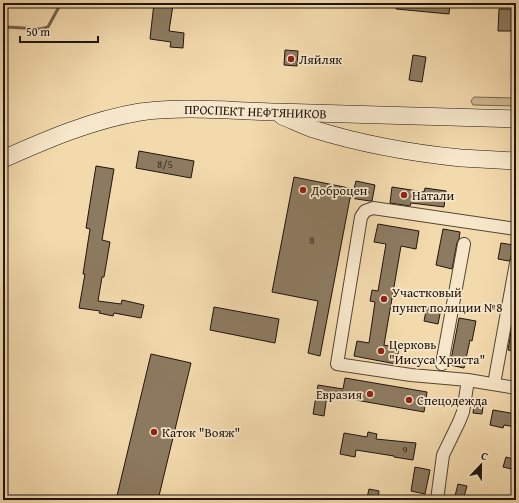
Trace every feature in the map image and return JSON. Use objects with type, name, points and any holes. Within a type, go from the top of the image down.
[{"type":"main road","name":"ПРОСПЕКТ НЕФТЯНИКОВ","points":[[3,159],[81,126],[141,112],[180,109],[208,109],[516,119]]},
{"type":"main road","points":[[272,112],[312,128],[352,140],[376,145],[460,158],[516,161]]},
{"type":"main road","points":[[374,115],[368,123],[367,130],[369,138],[376,145]]},
{"type":"street","points":[[516,229],[373,208],[365,211],[361,217],[337,364],[412,375],[468,380],[516,388]]},
{"type":"street","points":[[442,364],[464,244]]},
{"type":"street","points":[[494,384],[516,263]]},
{"type":"street","points":[[437,500],[443,455],[463,412],[468,380]]},
{"type":"shaded area","points":[[474,97],[516,98],[516,106],[473,105],[471,101]]},
{"type":"building","points":[[154,3],[173,5],[169,31],[184,33],[183,48],[170,47],[171,42],[150,39]]},
{"type":"building","points":[[396,3],[450,3],[449,14],[396,9]]},
{"type":"building","points":[[499,9],[516,9],[516,31],[498,31]]},
{"type":"building","points":[[285,50],[298,51],[297,66],[284,65]]},
{"type":"building","points":[[413,55],[426,57],[422,82],[409,80]]},
{"type":"building","points":[[139,151],[194,161],[191,178],[136,168]]},
{"type":"building","points":[[96,166],[114,169],[102,240],[110,242],[98,301],[121,304],[122,300],[144,305],[141,318],[114,313],[113,316],[99,313],[100,311],[79,308],[85,274],[83,274],[90,229],[86,228]]},
{"type":"building","points":[[294,177],[354,189],[356,181],[375,185],[372,201],[350,198],[320,356],[308,353],[318,301],[272,292]]},
{"type":"building","points":[[392,187],[424,192],[425,188],[446,191],[444,207],[411,203],[410,206],[390,203]]},
{"type":"building","points":[[378,224],[419,231],[416,249],[401,246],[384,345],[399,348],[396,364],[354,356],[357,341],[369,343],[375,302],[370,301],[372,290],[378,291],[386,244],[374,242]]},
{"type":"building","points":[[443,229],[460,232],[452,269],[436,265]]},
{"type":"building","points":[[501,243],[513,245],[511,258],[509,261],[498,259]]},
{"type":"building","points":[[427,306],[441,309],[438,324],[424,321]]},
{"type":"building","points":[[214,307],[279,319],[275,343],[210,330]]},
{"type":"building","points":[[459,318],[476,321],[464,368],[450,365]]},
{"type":"building","points":[[512,326],[516,326],[516,352],[508,350]]},
{"type":"building","name":"Каток \"Вояж\"","points":[[151,354],[191,363],[158,500],[116,500]]},
{"type":"building","points":[[345,378],[427,392],[424,412],[327,395],[324,416],[313,414],[318,385],[343,389]]},
{"type":"building","points":[[475,398],[484,399],[482,414],[473,413]]},
{"type":"building","points":[[493,410],[516,414],[516,427],[504,425],[503,428],[490,425]]},
{"type":"building","points":[[368,432],[377,434],[376,439],[416,443],[413,460],[356,450],[355,457],[340,454],[344,433],[367,437]]},
{"type":"building","points":[[506,457],[516,460],[516,470],[503,467]]},
{"type":"building","points":[[415,467],[430,470],[425,494],[411,491]]},
{"type":"building","points":[[458,484],[467,486],[463,500],[454,500]]},
{"type":"building","points":[[369,489],[379,491],[378,499],[367,498]]},
{"type":"waterway","points":[[3,29],[7,27],[40,29],[48,27],[61,3]]},
{"type":"waterway","points":[[3,205],[5,192]]},
{"type":"waterway","points":[[3,241],[3,245]]},
{"type":"place","name":"Ляйляк","points":[[291,59]]},
{"type":"place","name":"Доброцен","points":[[303,190]]},
{"type":"place","name":"Натали","points":[[404,195]]},
{"type":"place","name":"Участковый пункт полиции №8","points":[[384,299]]},
{"type":"place","name":"Церковь \"Иисуса Христа\"","points":[[381,351]]},
{"type":"place","name":"Евразия","points":[[370,394]]},
{"type":"place","name":"Спецодежда","points":[[409,400]]},
{"type":"place","name":"Каток \"Вояж\"","points":[[154,432]]}]
